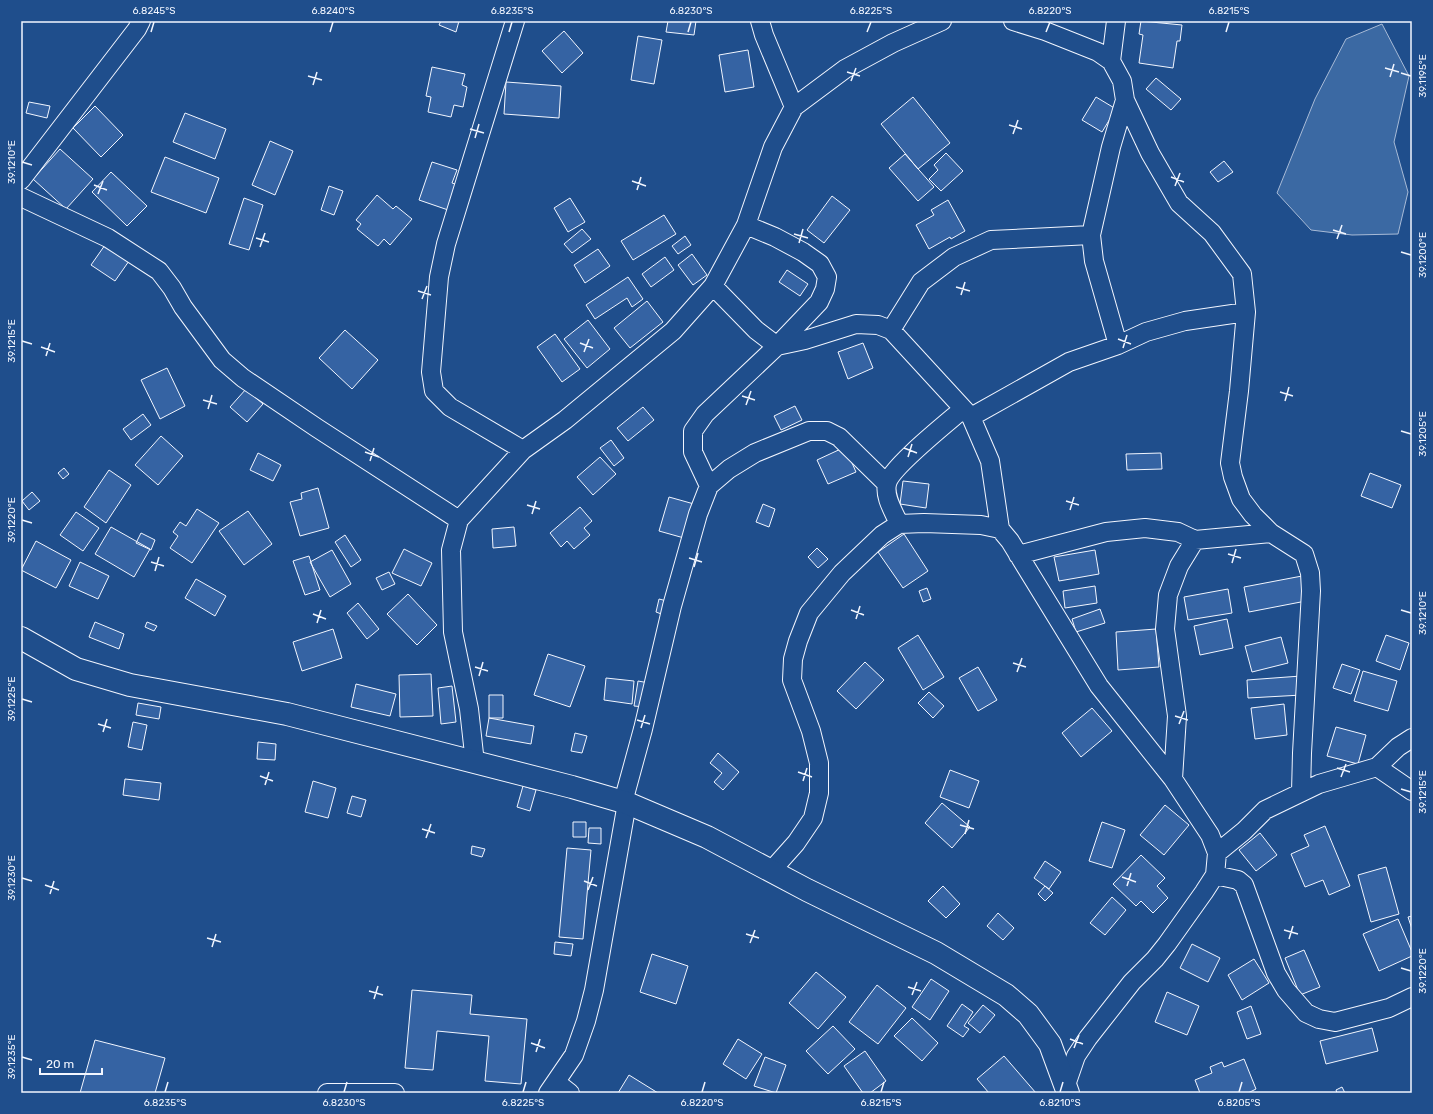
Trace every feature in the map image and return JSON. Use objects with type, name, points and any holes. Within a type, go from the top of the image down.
[{"type":"street","points":[[21,180],[137,29],[141,21]]},
{"type":"street","points":[[515,21],[446,244],[439,277],[431,372],[434,391],[450,407],[523,450]]},
{"type":"street","points":[[760,21],[764,35],[794,107]]},
{"type":"street","points":[[475,763],[469,709],[453,632],[451,550],[459,520],[523,450],[565,420],[673,331],[713,286],[746,225],[773,147],[794,107],[845,69],[893,43],[942,21]]},
{"type":"street","points":[[1013,21],[1045,31],[1098,52],[1111,61],[1122,81],[1125,100],[1150,153],[1179,203],[1212,233],[1242,274],[1246,312],[1239,391],[1230,463],[1233,477],[1241,499],[1253,515],[1271,533],[1304,554],[1310,573],[1311,591],[1301,792]]},
{"type":"street","points":[[1111,61],[1116,21]]},
{"type":"street","points":[[1118,345],[1094,261],[1092,235],[1110,147],[1125,100]]},
{"type":"street","points":[[21,197],[108,238],[159,271],[172,288],[183,307],[222,360],[243,378],[459,520]]},
{"type":"street","points":[[709,486],[693,452],[693,432],[705,414],[777,346],[819,302],[825,289],[827,278],[820,264],[803,252],[775,237],[746,225]]},
{"type":"street","points":[[891,330],[921,282],[954,257],[991,240],[1092,235]]},
{"type":"street","points":[[713,286],[756,330],[777,346],[804,340],[856,324],[878,325],[891,330],[967,413],[990,461],[1000,529],[1010,541],[1099,686],[1173,779],[1210,835],[1217,853],[1215,874],[1167,944],[1155,959],[1132,982],[1088,1038],[1076,1056],[1067,1089]]},
{"type":"street","points":[[899,524],[887,497],[887,484],[891,475],[916,449],[967,413],[1069,362],[1118,345],[1146,332],[1185,321],[1246,312]]},
{"type":"street","points":[[558,1089],[574,1055],[588,1015],[594,990],[625,802],[678,583],[698,514],[709,486],[729,468],[756,453],[809,431],[827,431],[839,436],[887,484]]},
{"type":"street","points":[[771,871],[796,843],[813,818],[819,793],[819,763],[811,731],[792,680],[793,659],[809,613],[842,573],[882,535],[899,524],[924,523],[981,525],[1000,529]]},
{"type":"street","points":[[1018,555],[1106,532],[1145,528],[1178,532],[1195,540],[1271,533]]},
{"type":"street","points":[[1173,779],[1177,716],[1165,629],[1168,595],[1179,566],[1195,540]]},
{"type":"street","points":[[21,638],[76,669],[130,685],[287,714],[572,787],[625,802],[707,837],[806,890],[936,953],[1006,995],[1028,1014],[1050,1044],[1067,1089]]},
{"type":"street","points":[[1217,853],[1244,831],[1265,810],[1325,782],[1377,767],[1398,747],[1412,738]]},
{"type":"street","points":[[1377,767],[1412,791]]},
{"type":"street","points":[[1215,874],[1238,880],[1244,885],[1276,973],[1286,990],[1306,1013],[1319,1019],[1336,1022],[1389,1008],[1412,997]]},
{"type":"street","points":[[327,1093],[395,1093]]},
{"type":"water","points":[[1382,24],[1409,76],[1394,142],[1408,192],[1398,234],[1352,235],[1311,230],[1277,193],[1315,99],[1346,39]]},
{"type":"building","points":[[441,21],[459,21],[456,32],[439,25]]},
{"type":"building","points":[[668,21],[696,21],[694,35],[666,32]]},
{"type":"building","points":[[1141,21],[1182,25],[1180,41],[1177,41],[1173,68],[1139,63],[1143,35],[1139,34]]},
{"type":"building","points":[[564,31],[583,53],[562,73],[542,51]]},
{"type":"building","points":[[638,36],[662,40],[654,84],[631,80]]},
{"type":"building","points":[[748,50],[754,87],[725,92],[719,55]]},
{"type":"building","points":[[432,67],[465,74],[462,85],[467,87],[463,107],[454,105],[451,117],[428,112],[431,97],[426,96]]},
{"type":"building","points":[[1156,78],[1181,99],[1171,110],[1146,89]]},
{"type":"building","points":[[506,82],[561,86],[559,118],[504,114]]},
{"type":"building","points":[[913,97],[950,143],[918,169],[881,124]]},
{"type":"building","points":[[1096,97],[1116,109],[1102,132],[1082,120]]},
{"type":"building","points":[[29,102],[50,106],[47,118],[26,113]]},
{"type":"building","points":[[95,106],[123,135],[101,157],[73,128]]},
{"type":"building","points":[[185,113],[226,129],[215,159],[173,142]]},
{"type":"building","points":[[270,141],[293,151],[275,195],[252,185]]},
{"type":"building","points":[[60,149],[93,179],[66,209],[33,179]]},
{"type":"building","points":[[946,153],[963,171],[941,191],[929,179],[938,170],[934,165]]},
{"type":"building","points":[[905,154],[934,187],[918,201],[889,168]]},
{"type":"building","points":[[165,157],[219,178],[206,213],[151,192]]},
{"type":"building","points":[[1224,161],[1233,172],[1218,182],[1210,172]]},
{"type":"building","points":[[432,162],[457,170],[452,183],[462,186],[454,212],[419,200]]},
{"type":"building","points":[[111,172],[147,206],[127,226],[92,192]]},
{"type":"building","points":[[329,186],[343,191],[334,215],[321,210]]},
{"type":"building","points":[[377,195],[393,209],[396,206],[412,219],[390,245],[384,239],[378,246],[357,229],[361,224],[356,220]]},
{"type":"building","points":[[832,196],[850,210],[824,243],[807,230]]},
{"type":"building","points":[[244,198],[263,205],[249,250],[229,244]]},
{"type":"building","points":[[570,198],[585,222],[568,232],[554,208]]},
{"type":"building","points":[[948,200],[965,231],[951,239],[950,237],[929,249],[916,225],[934,215],[931,210]]},
{"type":"building","points":[[664,215],[676,234],[633,260],[621,241]]},
{"type":"building","points":[[582,229],[591,239],[572,253],[564,244]]},
{"type":"building","points":[[685,236],[691,245],[678,254],[672,246]]},
{"type":"building","points":[[105,245],[129,261],[115,281],[91,265]]},
{"type":"building","points":[[598,249],[610,266],[585,283],[574,265]]},
{"type":"building","points":[[692,254],[707,275],[693,285],[678,265]]},
{"type":"building","points":[[665,257],[674,270],[651,287],[642,274]]},
{"type":"building","points":[[787,270],[808,284],[800,296],[779,282]]},
{"type":"building","points":[[628,277],[643,299],[632,307],[627,298],[595,319],[586,305]]},
{"type":"building","points":[[647,301],[663,322],[630,348],[614,328]]},
{"type":"building","points":[[588,320],[610,349],[587,368],[564,339]]},
{"type":"building","points":[[345,330],[378,360],[352,389],[319,358]]},
{"type":"building","points":[[555,334],[580,369],[562,382],[537,347]]},
{"type":"building","points":[[863,343],[873,368],[848,379],[838,352]]},
{"type":"building","points":[[167,368],[185,406],[160,419],[141,380]]},
{"type":"building","points":[[246,389],[263,404],[247,422],[230,407]]},
{"type":"building","points":[[795,406],[802,420],[781,430],[774,416]]},
{"type":"building","points":[[643,407],[654,420],[628,441],[617,428]]},
{"type":"building","points":[[143,414],[151,425],[131,440],[123,429]]},
{"type":"building","points":[[161,436],[183,456],[158,485],[135,465]]},
{"type":"building","points":[[611,440],[624,458],[614,466],[600,448]]},
{"type":"building","points":[[845,447],[856,472],[828,484],[817,460]]},
{"type":"building","points":[[258,453],[281,465],[273,481],[250,470]]},
{"type":"building","points":[[1161,453],[1162,469],[1127,470],[1126,454]]},
{"type":"building","points":[[600,457],[616,474],[593,495],[577,477]]},
{"type":"building","points":[[64,468],[69,474],[63,479],[58,473]]},
{"type":"building","points":[[109,470],[131,485],[106,523],[84,507]]},
{"type":"building","points":[[1370,473],[1401,485],[1392,508],[1361,496]]},
{"type":"building","points":[[903,481],[929,484],[926,508],[900,504]]},
{"type":"building","points":[[318,488],[329,528],[300,536],[290,502],[302,499],[301,493]]},
{"type":"building","points":[[32,492],[40,501],[29,510],[22,501]]},
{"type":"building","points":[[669,497],[694,504],[684,538],[659,531]]},
{"type":"building","points":[[763,504],[775,509],[769,527],[756,522]]},
{"type":"building","points":[[580,507],[592,521],[584,528],[590,535],[574,549],[567,541],[561,547],[550,533]]},
{"type":"building","points":[[197,509],[219,523],[192,563],[170,548],[178,536],[173,532],[180,522],[186,526]]},
{"type":"building","points":[[248,511],[272,544],[244,565],[219,531]]},
{"type":"building","points":[[76,512],[99,528],[83,551],[60,535]]},
{"type":"building","points":[[111,527],[150,549],[134,577],[95,554]]},
{"type":"building","points":[[514,527],[516,546],[493,548],[492,529]]},
{"type":"building","points":[[141,533],[155,540],[151,550],[136,543]]},
{"type":"building","points":[[904,534],[928,571],[903,588],[878,552]]},
{"type":"building","points":[[345,535],[361,560],[351,567],[335,542]]},
{"type":"building","points":[[36,541],[71,560],[56,588],[21,570]]},
{"type":"building","points":[[817,548],[828,559],[818,568],[808,557]]},
{"type":"building","points":[[404,549],[432,563],[421,586],[392,573]]},
{"type":"building","points":[[332,550],[351,584],[330,597],[310,562]]},
{"type":"building","points":[[1095,550],[1099,574],[1059,581],[1054,557]]},
{"type":"building","points":[[309,556],[320,590],[305,595],[293,561]]},
{"type":"building","points":[[80,562],[109,576],[98,599],[69,586]]},
{"type":"building","points":[[389,572],[395,584],[382,590],[376,578]]},
{"type":"building","points":[[1302,576],[1306,601],[1249,612],[1244,587]]},
{"type":"building","points":[[196,579],[226,596],[215,616],[185,598]]},
{"type":"building","points":[[1095,586],[1097,603],[1065,608],[1063,591]]},
{"type":"building","points":[[927,588],[931,599],[923,602],[919,591]]},
{"type":"building","points":[[1228,589],[1232,613],[1188,620],[1184,597]]},
{"type":"building","points":[[408,594],[437,625],[417,645],[387,614]]},
{"type":"building","points":[[659,599],[667,601],[664,615],[656,612]]},
{"type":"building","points":[[358,603],[379,629],[367,639],[347,613]]},
{"type":"building","points":[[1100,609],[1105,623],[1076,632],[1072,619]]},
{"type":"building","points":[[1227,619],[1233,648],[1200,655],[1194,626]]},
{"type":"building","points":[[95,622],[124,634],[119,649],[89,637]]},
{"type":"building","points":[[147,622],[157,626],[154,631],[145,627]]},
{"type":"building","points":[[333,629],[342,658],[302,671],[293,642]]},
{"type":"building","points":[[1156,629],[1159,667],[1118,670],[1116,632]]},
{"type":"building","points":[[918,635],[944,677],[923,690],[898,648]]},
{"type":"building","points":[[1386,635],[1409,643],[1400,670],[1376,661]]},
{"type":"building","points":[[1281,637],[1288,663],[1252,672],[1245,646]]},
{"type":"building","points":[[548,654],[585,666],[570,707],[534,695]]},
{"type":"building","points":[[865,662],[884,680],[856,709],[837,691]]},
{"type":"building","points":[[1342,664],[1360,670],[1351,694],[1333,688]]},
{"type":"building","points":[[978,667],[997,700],[978,711],[959,678]]},
{"type":"building","points":[[1363,671],[1397,681],[1388,711],[1354,701]]},
{"type":"building","points":[[431,674],[433,716],[400,717],[399,675]]},
{"type":"building","points":[[1301,676],[1302,695],[1248,698],[1247,680]]},
{"type":"building","points":[[606,678],[634,681],[632,704],[604,700]]},
{"type":"building","points":[[638,681],[649,683],[645,707],[634,706]]},
{"type":"building","points":[[356,684],[396,694],[390,716],[351,707]]},
{"type":"building","points":[[452,686],[456,722],[441,724],[438,688]]},
{"type":"building","points":[[929,692],[944,706],[933,718],[918,703]]},
{"type":"building","points":[[489,695],[503,695],[503,718],[489,718]]},
{"type":"building","points":[[138,703],[161,707],[159,719],[136,715]]},
{"type":"building","points":[[1284,704],[1287,735],[1255,739],[1251,708]]},
{"type":"building","points":[[1092,708],[1112,731],[1081,757],[1062,733]]},
{"type":"building","points":[[489,718],[534,726],[531,744],[486,736]]},
{"type":"building","points":[[133,722],[147,725],[142,750],[128,747]]},
{"type":"building","points":[[1336,727],[1366,735],[1358,764],[1327,756]]},
{"type":"building","points":[[575,733],[587,736],[582,753],[571,751]]},
{"type":"building","points":[[258,742],[276,744],[275,760],[257,759]]},
{"type":"building","points":[[718,753],[739,772],[723,790],[714,782],[722,773],[710,763]]},
{"type":"building","points":[[950,770],[979,781],[969,808],[940,797]]},
{"type":"building","points":[[125,779],[161,783],[159,800],[123,795]]},
{"type":"building","points":[[313,781],[336,788],[328,818],[305,812]]},
{"type":"building","points":[[523,786],[536,790],[530,811],[517,807]]},
{"type":"building","points":[[352,796],[366,800],[361,817],[347,813]]},
{"type":"building","points":[[942,803],[970,827],[952,848],[925,823]]},
{"type":"building","points":[[1165,805],[1189,825],[1164,855],[1140,835]]},
{"type":"building","points":[[573,822],[586,822],[586,837],[573,837]]},
{"type":"building","points":[[1102,822],[1125,830],[1112,868],[1089,861]]},
{"type":"building","points":[[1325,826],[1350,886],[1329,895],[1323,880],[1305,887],[1291,854],[1309,846],[1304,835]]},
{"type":"building","points":[[589,828],[601,828],[601,844],[588,843]]},
{"type":"building","points":[[1260,833],[1277,855],[1256,871],[1239,850]]},
{"type":"building","points":[[472,846],[485,849],[482,857],[471,854]]},
{"type":"building","points":[[567,848],[591,850],[583,939],[559,937]]},
{"type":"building","points":[[1141,855],[1165,878],[1157,886],[1168,898],[1153,913],[1141,901],[1136,906],[1113,884]]},
{"type":"building","points":[[1045,861],[1061,872],[1049,889],[1034,878]]},
{"type":"building","points":[[1386,867],[1399,914],[1371,922],[1358,875]]},
{"type":"building","points":[[943,886],[960,904],[946,918],[928,901]]},
{"type":"building","points":[[1045,886],[1053,893],[1045,901],[1038,894]]},
{"type":"building","points":[[1112,897],[1126,910],[1105,935],[1090,923]]},
{"type":"building","points":[[998,913],[1014,928],[1003,940],[987,926]]},
{"type":"building","points":[[1412,916],[1412,929],[1408,917]]},
{"type":"building","points":[[1398,919],[1412,952],[1412,956],[1379,971],[1363,934]]},
{"type":"building","points":[[555,942],[573,944],[571,956],[554,954]]},
{"type":"building","points":[[1192,944],[1220,958],[1208,982],[1180,968]]},
{"type":"building","points":[[1304,950],[1320,987],[1300,995],[1285,958]]},
{"type":"building","points":[[652,954],[688,966],[676,1004],[640,992]]},
{"type":"building","points":[[1254,959],[1269,983],[1242,1000],[1228,975]]},
{"type":"building","points":[[816,972],[846,997],[818,1029],[789,1003]]},
{"type":"building","points":[[931,979],[949,991],[930,1020],[912,1007]]},
{"type":"building","points":[[877,985],[906,1008],[878,1044],[849,1022]]},
{"type":"building","points":[[412,990],[472,995],[470,1014],[527,1019],[521,1084],[485,1081],[489,1036],[437,1031],[433,1070],[405,1068]]},
{"type":"building","points":[[1167,992],[1199,1006],[1187,1035],[1155,1022]]},
{"type":"building","points":[[962,1004],[973,1012],[964,1026],[969,1029],[963,1037],[947,1026]]},
{"type":"building","points":[[983,1005],[995,1015],[980,1033],[968,1023]]},
{"type":"building","points":[[1251,1006],[1261,1034],[1247,1039],[1237,1012]]},
{"type":"building","points":[[912,1018],[938,1043],[922,1061],[894,1036]]},
{"type":"building","points":[[833,1026],[855,1049],[828,1074],[806,1051]]},
{"type":"building","points":[[1372,1028],[1378,1051],[1326,1064],[1320,1041]]},
{"type":"building","points":[[738,1039],[762,1054],[746,1079],[723,1064]]},
{"type":"building","points":[[95,1040],[165,1058],[155,1093],[80,1093]]},
{"type":"building","points":[[865,1051],[886,1081],[870,1093],[863,1093],[844,1066]]},
{"type":"building","points":[[1004,1056],[1036,1093],[989,1093],[977,1079]]},
{"type":"building","points":[[765,1057],[786,1065],[776,1093],[754,1086]]},
{"type":"building","points":[[1244,1059],[1256,1089],[1248,1093],[1200,1093],[1195,1080],[1212,1073],[1210,1067],[1222,1062],[1224,1067]]},
{"type":"building","points":[[629,1075],[658,1093],[618,1093]]},
{"type":"building","points":[[1342,1087],[1345,1093],[1337,1093],[1336,1090]]}]
